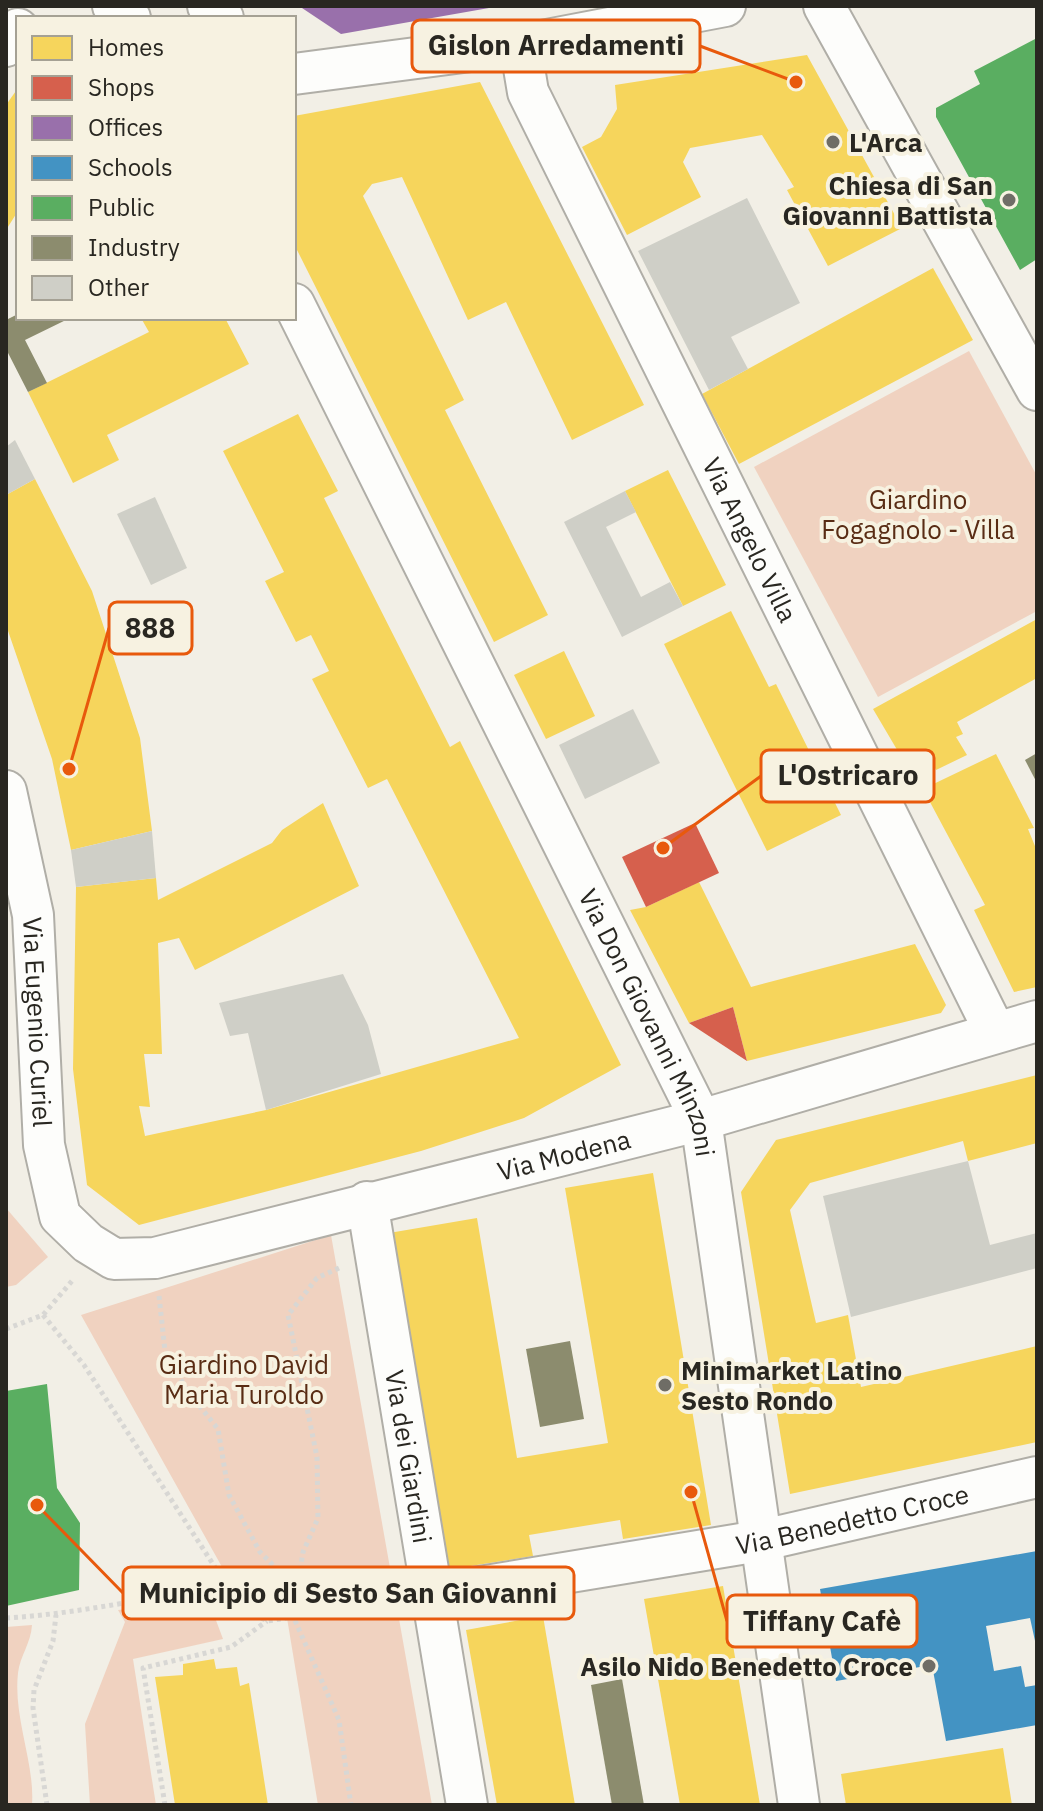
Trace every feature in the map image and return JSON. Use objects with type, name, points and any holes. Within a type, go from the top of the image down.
[{"type":"street","points":[[296,74],[531,43],[725,6]]},
{"type":"street","points":[[824,6],[1037,390]]},
{"type":"street","name":"Via Angelo Villa","points":[[531,43],[524,68],[528,92],[995,1032]]},
{"type":"street","name":"Via Don Giovanni Minzoni","points":[[296,308],[701,1120],[799,1805]]},
{"type":"street","name":"Via Eugenio Curiel","points":[[6,791],[33,915],[44,1145],[60,1216],[88,1243]]},
{"type":"street","name":"Via Modena","points":[[88,1243],[114,1259],[155,1258],[701,1120],[1037,1021]]},
{"type":"street","name":"Via dei Giardini","points":[[367,1202],[467,1805]]},
{"type":"street","name":"Via Benedetto Croce","points":[[431,1595],[759,1541],[1037,1477]]},
{"type":"path","points":[[6,1329],[43,1315],[71,1284],[88,1243]]},
{"type":"path","points":[[351,1805],[339,1720],[293,1616],[303,1552],[318,1518],[317,1457],[288,1315],[317,1278],[375,1253]]},
{"type":"path","points":[[155,1258],[165,1351],[186,1389],[218,1429],[229,1495],[260,1552],[297,1590]]},
{"type":"path","points":[[43,1315],[84,1365],[229,1588],[251,1614],[268,1621]]},
{"type":"path","points":[[6,1618],[56,1615],[139,1599],[229,1588]]},
{"type":"path","points":[[165,1805],[143,1668],[231,1647],[268,1621],[431,1595]]},
{"type":"path","points":[[47,1805],[33,1708],[34,1690],[53,1641],[56,1615]]},
{"type":"green space","name":"Giardino Fogagnolo - Villa","points":[[969,351],[1037,476],[1037,611],[878,697],[754,467]]},
{"type":"green space","points":[[6,1208],[48,1257],[16,1285],[6,1287]]},
{"type":"green space","name":"Giardino David Maria Turoldo","points":[[331,1235],[432,1805],[318,1805],[286,1612],[258,1610],[236,1592],[81,1315]]},
{"type":"green space","points":[[208,1599],[223,1639],[133,1659],[156,1805],[90,1805],[85,1724],[125,1622],[118,1610]]},
{"type":"green space","points":[[32,1625],[19,1667],[17,1690],[32,1805],[6,1805],[6,1627]]},
{"type":"building: Homes","points":[[807,55],[902,228],[828,266],[787,190],[794,187],[762,135],[690,148],[683,162],[701,197],[627,235],[582,147],[601,137],[617,109],[615,85]]},
{"type":"building: Homes","points":[[480,82],[644,405],[572,440],[506,302],[468,320],[402,177],[372,184],[363,196],[464,400],[445,410],[548,615],[494,642],[296,248],[296,116]]},
{"type":"building: Homes","points":[[16,91],[16,214],[6,230],[6,105]]},
{"type":"building: Homes","points":[[933,268],[973,340],[739,464],[702,394]]},
{"type":"building: Homes","points":[[142,320],[226,320],[249,364],[107,435],[119,460],[73,483],[28,392],[149,332]]},
{"type":"building: Homes","points":[[298,414],[338,491],[324,498],[450,747],[460,741],[621,1065],[524,1118],[421,1151],[139,1225],[87,1185],[73,1069],[76,887],[156,878],[158,900],[272,843],[282,830],[323,803],[359,886],[195,970],[179,938],[158,943],[162,1054],[144,1054],[150,1107],[139,1106],[145,1136],[266,1110],[519,1038],[387,779],[368,788],[312,679],[329,671],[311,635],[296,642],[265,581],[284,572],[223,451]]},
{"type":"building: Homes","points":[[668,470],[726,585],[683,606],[625,491]]},
{"type":"building: Homes","points":[[35,479],[92,591],[140,738],[152,831],[71,850],[52,759],[6,625],[6,495]]},
{"type":"building: Homes","points":[[731,611],[769,687],[776,684],[841,815],[767,851],[664,644]]},
{"type":"building: Homes","points":[[1037,619],[1037,678],[957,722],[963,734],[956,737],[967,755],[936,770],[931,760],[909,770],[873,709]]},
{"type":"building: Homes","points":[[564,651],[595,716],[546,739],[514,675]]},
{"type":"building: Homes","points":[[996,754],[1034,828],[1028,829],[1037,851],[1037,987],[1014,992],[974,910],[985,905],[923,789]]},
{"type":"building: Homes","points":[[699,882],[751,987],[915,944],[946,1005],[941,1013],[747,1061],[733,1007],[689,1023],[630,910],[646,907]]},
{"type":"building: Homes","points":[[1037,1075],[1037,1143],[968,1161],[963,1141],[810,1183],[790,1210],[816,1323],[848,1315],[861,1387],[1037,1346],[1037,1442],[790,1494],[741,1192],[776,1140]]},
{"type":"building: Homes","points":[[653,1173],[711,1525],[623,1539],[620,1520],[529,1535],[533,1556],[445,1570],[389,1233],[477,1218],[517,1458],[608,1443],[565,1188]]},
{"type":"building: Homes","points":[[723,1586],[760,1805],[680,1805],[644,1599]]},
{"type":"building: Homes","points":[[543,1616],[575,1805],[497,1805],[466,1630]]},
{"type":"building: Homes","points":[[214,1659],[216,1669],[237,1667],[240,1686],[249,1683],[268,1805],[175,1805],[155,1677],[183,1675],[183,1664]]},
{"type":"building: Homes","points":[[1003,1748],[1012,1805],[846,1805],[841,1774]]},
{"type":"building: Shops","points":[[695,823],[719,873],[646,907],[622,857]]},
{"type":"building: Shops","points":[[733,1007],[747,1061],[689,1023]]},
{"type":"building: Offices","points":[[299,6],[489,6],[489,8],[341,34]]},
{"type":"building: Schools","points":[[1037,1551],[1037,1650],[1030,1618],[986,1626],[994,1671],[1021,1666],[1025,1687],[1037,1685],[1037,1725],[946,1741],[932,1665],[836,1681],[820,1589]]},
{"type":"building: Public","name":"Chiesa di San Giovanni Battista","points":[[1037,38],[1037,259],[1020,270],[936,117],[936,108],[980,84],[974,71]]},
{"type":"building: Public","points":[[47,1384],[57,1488],[80,1523],[79,1590],[6,1606],[6,1391]]},
{"type":"building: Industry","points":[[16,315],[16,320],[66,320],[25,340],[47,383],[28,392],[6,349],[6,320]]},
{"type":"building: Industry","points":[[1037,753],[1037,783],[1025,760]]},
{"type":"building: Industry","points":[[570,1341],[584,1419],[540,1427],[526,1349]]},
{"type":"building: Industry","points":[[622,1679],[644,1805],[612,1805],[591,1685]]},
{"type":"building: Other","points":[[747,198],[800,303],[731,337],[748,369],[709,390],[638,251]]},
{"type":"building: Other","points":[[15,440],[35,479],[6,495],[6,447]]},
{"type":"building: Other","points":[[625,491],[636,512],[606,527],[641,597],[670,582],[683,606],[622,637],[564,522]]},
{"type":"building: Other","points":[[155,497],[187,568],[151,585],[117,514]]},
{"type":"building: Other","points":[[633,709],[660,763],[585,799],[559,745]]},
{"type":"building: Other","points":[[152,831],[156,878],[76,887],[71,850]]},
{"type":"building: Other","points":[[343,974],[368,1025],[381,1074],[266,1110],[248,1033],[230,1036],[219,1003]]},
{"type":"building: Other","points":[[968,1161],[990,1245],[1037,1233],[1037,1268],[851,1317],[823,1196]]},
{"type":"place","name":"Gislon Arredamenti","points":[[796,82]]},
{"type":"place","name":"L'Arca","points":[[833,142]]},
{"type":"place","name":"Chiesa di San Giovanni Battista","points":[[1009,200]]},
{"type":"place","name":"888","points":[[69,769]]},
{"type":"place","name":"L'Ostricaro","points":[[663,848]]},
{"type":"place","name":"Minimarket Latino Sesto Rondo","points":[[665,1385]]},
{"type":"place","name":"Tiffany Cafè","points":[[691,1492]]},
{"type":"place","name":"Municipio di Sesto San Giovanni","points":[[37,1505]]},
{"type":"place","name":"Asilo Nido Benedetto Croce","points":[[929,1666]]}]
